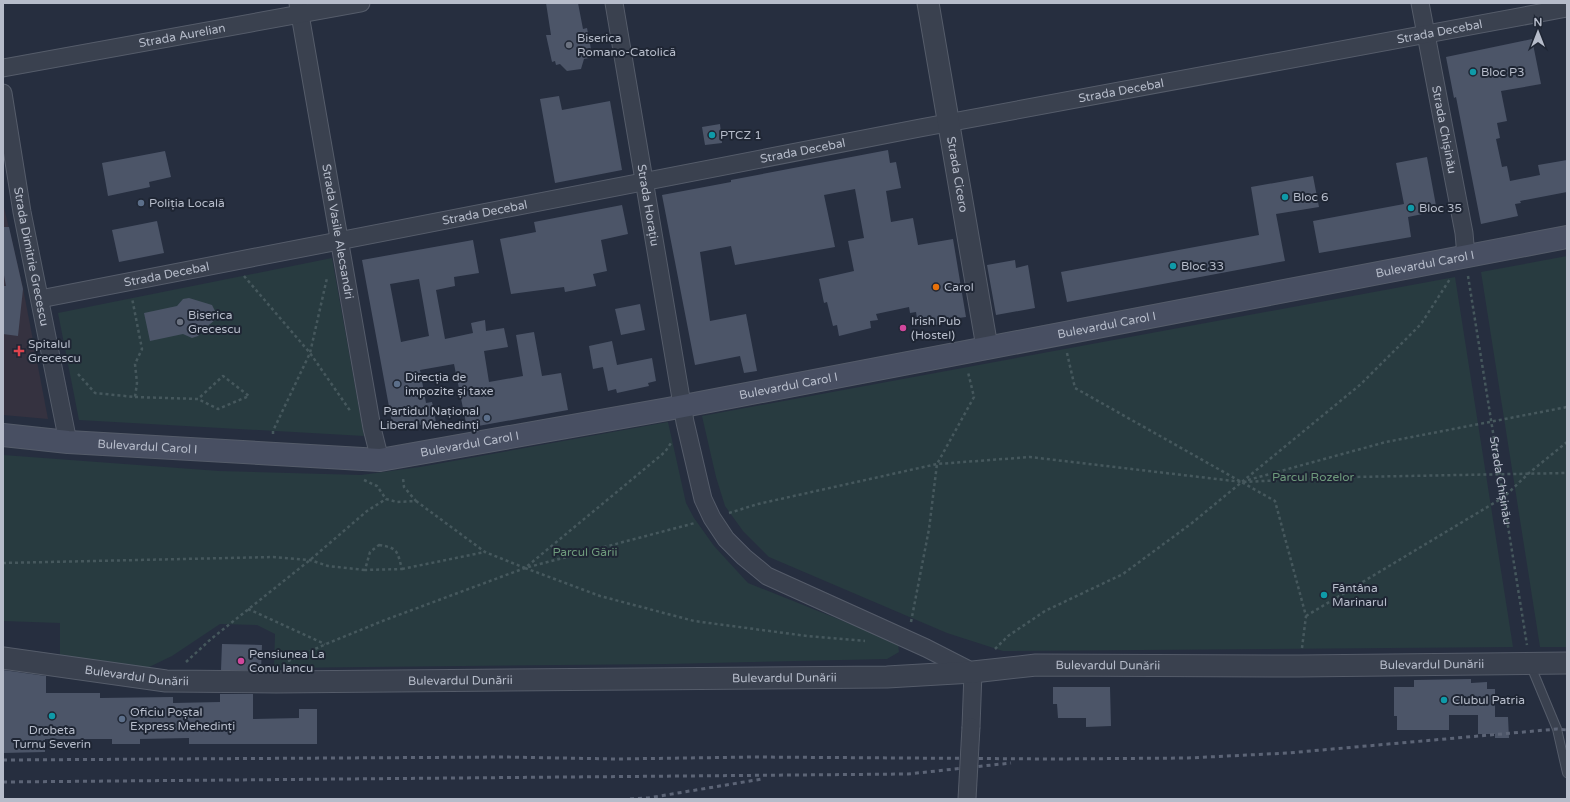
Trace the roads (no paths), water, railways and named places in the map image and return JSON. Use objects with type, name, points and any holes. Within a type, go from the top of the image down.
[{"type":"main road","name":"Bulevardul Carol I","points":[[3,435],[68,442],[272,455],[380,460],[684,414],[987,347],[1063,334],[1567,237]]},
{"type":"street","name":"Strada Aurelian","points":[[3,68],[299,9],[361,3]]},
{"type":"street","name":"Strada Horațiu","points":[[614,3],[684,414],[704,500],[712,518],[726,539],[744,557],[767,576],[907,639],[973,672]]},
{"type":"street","name":"Strada Cicero","points":[[928,3],[947,123],[987,347]]},
{"type":"street","name":"Strada Chișinău","points":[[1420,3],[1464,233],[1466,256]]},
{"type":"street","name":"Strada Decebal","points":[[40,299],[947,123],[1567,8]]},
{"type":"street","name":"Strada Vasile Alecsandri","points":[[299,9],[372,428],[380,460]]},
{"type":"street","name":"Strada Dimitrie Grecescu","points":[[3,93],[22,212],[68,442]]},
{"type":"street","name":"Bulevardul Dunării","points":[[3,658],[166,681],[276,682],[886,677],[973,672],[1036,665],[1299,666],[1567,663]]},
{"type":"street","points":[[967,799],[973,672]]},
{"type":"lane","points":[[1529,663],[1557,729],[1567,773]]},
{"type":"railway","points":[[3,760],[504,757],[616,759],[755,757],[1053,759],[1188,758],[1288,753],[1557,729],[1567,730]]},
{"type":"railway","points":[[3,782],[908,774],[1011,763]]},
{"type":"railway","points":[[630,799],[648,798],[762,779]]},
{"type":"place","name":"Biserica Romano-Catolică","points":[[569,45]]},
{"type":"place","name":"Bloc P3","points":[[1473,72]]},
{"type":"place","name":"PTCZ 1","points":[[712,135]]},
{"type":"place","name":"Bloc 6","points":[[1285,197]]},
{"type":"place","name":"Poliția Locală","points":[[141,203]]},
{"type":"place","name":"Bloc 35","points":[[1411,208]]},
{"type":"place","name":"Bloc 33","points":[[1173,266]]},
{"type":"place","name":"Carol","points":[[936,287]]},
{"type":"place","name":"Biserica Grecescu","points":[[180,322]]},
{"type":"place","name":"Irish Pub (Hostel)","points":[[903,328]]},
{"type":"place","name":"Spitalul Grecescu","points":[[19,351]]},
{"type":"place","name":"Direcția de impozite și taxe","points":[[397,384]]},
{"type":"place","name":"Partidul Național Liberal Mehedinți","points":[[487,418]]},
{"type":"place","name":"Fântâna Marinarul","points":[[1324,595]]},
{"type":"place","name":"Pensiunea La Conu Iancu","points":[[241,661]]},
{"type":"place","name":"Clubul Patria","points":[[1444,700]]},
{"type":"place","name":"Drobeta Turnu Severin","points":[[52,716]]},
{"type":"place","name":"Oficiu Poștal Express Mehedinți","points":[[122,719]]},
{"type":"park label","name":"Parcul Rozelor","points":[[1313,477]]},
{"type":"park label","name":"Parcul Gării","points":[[585,552]]}]
